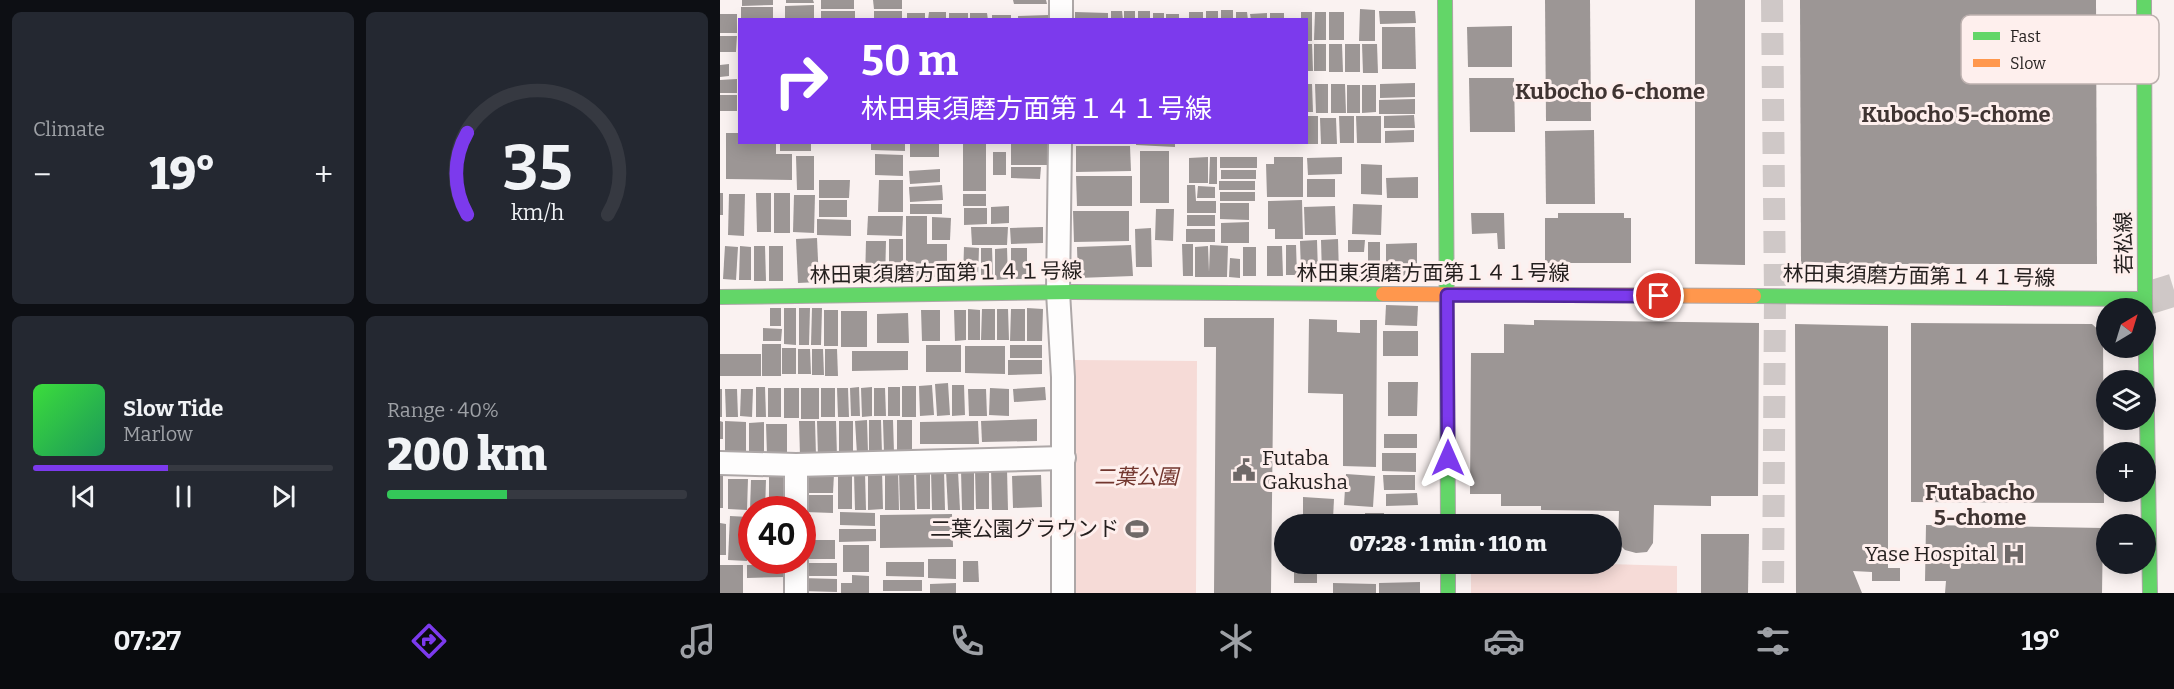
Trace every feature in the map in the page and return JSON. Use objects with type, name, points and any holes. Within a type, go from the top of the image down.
[{"type":"street","points":[[1061,0],[1061,18]]},
{"type":"street","points":[[1445,0],[1448,514]]},
{"type":"street","name":"若松線","points":[[2144,0],[2144,15]]},
{"type":"street","name":"若松線","points":[[2144,84],[2145,298]]},
{"type":"street","points":[[1060,144],[1058,292],[1063,377],[1063,593]]},
{"type":"street","name":"林田東須磨方面第１４１号線","points":[[720,297],[1058,292],[2096,299]]},
{"type":"street","name":"若松線","points":[[2146,358],[2150,593]]},
{"type":"street","points":[[720,463],[796,465],[1064,458]]},
{"type":"street","points":[[796,465],[796,496]]},
{"type":"street","points":[[796,574],[796,593]]},
{"type":"street","points":[[1448,574],[1448,593]]},
{"type":"green space","name":"二葉公園","points":[[1075,360],[1197,361],[1196,593],[1074,593]]},
{"type":"green space","points":[[1622,564],[1677,566],[1677,593],[1471,593],[1471,574],[1622,574]]},
{"type":"building","points":[[742,0],[773,0],[773,5],[742,6]]},
{"type":"building","points":[[786,0],[813,0],[814,3],[786,3]]},
{"type":"building","points":[[821,0],[854,0],[854,9],[821,9]]},
{"type":"building","points":[[873,0],[902,0],[902,9],[874,9]]},
{"type":"building","points":[[1013,0],[1046,0],[1047,4],[1014,4]]},
{"type":"building","points":[[1545,0],[1590,0],[1591,121],[1546,121]]},
{"type":"building","points":[[1695,0],[1745,0],[1745,265],[1695,264]]},
{"type":"building","points":[[1800,0],[2096,0],[2096,15],[1961,15],[1961,84],[2096,84],[2097,264],[1801,264]]},
{"type":"building","points":[[814,5],[814,18],[785,18],[785,6]]},
{"type":"building","points":[[741,7],[773,7],[773,18],[741,18]]},
{"type":"building","points":[[1360,9],[1375,10],[1375,41],[1359,41]]},
{"type":"building","points":[[1221,10],[1233,10],[1233,18],[1221,18]]},
{"type":"building","points":[[821,11],[855,11],[855,18],[821,18]]},
{"type":"building","points":[[874,11],[902,11],[902,18],[874,18]]},
{"type":"building","points":[[1111,11],[1122,11],[1123,18],[1111,18]]},
{"type":"building","points":[[1124,11],[1135,11],[1135,18],[1124,18]]},
{"type":"building","points":[[1138,11],[1150,11],[1150,18],[1138,18]]},
{"type":"building","points":[[1206,11],[1218,11],[1218,18],[1206,18]]},
{"type":"building","points":[[1379,11],[1415,11],[1416,23],[1380,24]]},
{"type":"building","points":[[929,12],[946,12],[946,18],[928,18]]},
{"type":"building","points":[[1075,12],[1108,13],[1108,18],[1075,18]]},
{"type":"building","points":[[1189,12],[1203,12],[1203,18],[1189,18]]},
{"type":"building","points":[[1236,12],[1247,12],[1248,18],[1236,18]]},
{"type":"building","points":[[1301,12],[1312,12],[1312,41],[1308,41],[1308,18],[1301,18]]},
{"type":"building","points":[[1315,12],[1326,12],[1326,40],[1314,40]]},
{"type":"building","points":[[1329,12],[1344,12],[1344,40],[1329,40]]},
{"type":"building","points":[[907,13],[925,13],[925,18],[907,18]]},
{"type":"building","points":[[949,13],[968,13],[968,18],[949,18]]},
{"type":"building","points":[[970,13],[987,13],[988,18],[970,18]]},
{"type":"building","points":[[1153,13],[1164,13],[1164,18],[1153,18]]},
{"type":"building","points":[[1267,13],[1267,18],[1251,18],[1250,14]]},
{"type":"building","points":[[1270,13],[1284,13],[1284,18],[1270,18]]},
{"type":"building","points":[[720,14],[737,14],[737,33],[720,33]]},
{"type":"building","points":[[1166,14],[1179,14],[1179,18],[1166,18]]},
{"type":"building","points":[[992,15],[1011,15],[1011,18],[992,18]]},
{"type":"building","points":[[1048,15],[1048,18],[1018,18],[1018,16]]},
{"type":"building","points":[[1512,26],[1512,67],[1468,67],[1467,27]]},
{"type":"building","points":[[1382,27],[1415,27],[1416,69],[1382,69]]},
{"type":"building","points":[[720,36],[737,36],[736,52],[720,52]]},
{"type":"building","points":[[1308,44],[1312,44],[1313,71],[1308,71]]},
{"type":"building","points":[[1314,44],[1326,44],[1326,71],[1314,71]]},
{"type":"building","points":[[1329,44],[1342,44],[1343,72],[1329,72]]},
{"type":"building","points":[[1345,44],[1360,44],[1360,72],[1345,72]]},
{"type":"building","points":[[1362,44],[1377,44],[1378,73],[1363,73]]},
{"type":"building","points":[[729,64],[729,76],[720,77],[720,65]]},
{"type":"building","points":[[1469,78],[1514,78],[1515,132],[1470,132]]},
{"type":"building","points":[[737,79],[737,93],[720,93],[720,80]]},
{"type":"building","points":[[1415,83],[1415,97],[1380,98],[1380,84]]},
{"type":"building","points":[[1308,84],[1312,84],[1313,112],[1308,112]]},
{"type":"building","points":[[1315,84],[1328,84],[1328,113],[1316,113]]},
{"type":"building","points":[[1331,84],[1345,84],[1346,113],[1331,113]]},
{"type":"building","points":[[1347,85],[1360,85],[1360,113],[1347,113]]},
{"type":"building","points":[[1362,85],[1376,85],[1376,112],[1362,113]]},
{"type":"building","points":[[720,95],[737,95],[737,111],[720,111]]},
{"type":"building","points":[[1415,99],[1415,114],[1379,114],[1379,100]]},
{"type":"building","points":[[1414,115],[1415,128],[1384,128],[1384,116]]},
{"type":"building","points":[[1308,116],[1318,116],[1318,144],[1308,144]]},
{"type":"building","points":[[1339,116],[1354,116],[1354,143],[1340,143]]},
{"type":"building","points":[[1356,116],[1381,116],[1381,143],[1357,143]]},
{"type":"building","points":[[1320,118],[1336,118],[1337,144],[1321,144]]},
{"type":"building","points":[[1414,130],[1414,142],[1385,143],[1385,131]]},
{"type":"building","points":[[1594,130],[1595,204],[1546,204],[1545,131]]},
{"type":"building","points":[[726,133],[738,133],[738,144],[776,144],[776,154],[792,154],[792,180],[726,179]]},
{"type":"building","points":[[780,144],[811,144],[811,151],[780,151]]},
{"type":"building","points":[[871,144],[905,144],[905,151],[871,150]]},
{"type":"building","points":[[910,144],[939,144],[939,157],[910,157]]},
{"type":"building","points":[[963,144],[986,144],[986,191],[963,191]]},
{"type":"building","points":[[1011,144],[1048,144],[1048,165],[1011,165]]},
{"type":"building","points":[[1175,144],[1175,147],[1136,145]]},
{"type":"building","points":[[1076,146],[1130,146],[1131,171],[1076,172]]},
{"type":"building","points":[[1140,151],[1169,151],[1169,203],[1140,203]]},
{"type":"building","points":[[993,152],[1006,152],[1006,175],[993,175]]},
{"type":"building","points":[[875,154],[903,155],[903,176],[875,175]]},
{"type":"building","points":[[796,156],[814,156],[814,190],[797,190]]},
{"type":"building","points":[[1208,157],[1208,183],[1189,183],[1189,158]]},
{"type":"building","points":[[1210,157],[1217,157],[1217,184],[1209,184]]},
{"type":"building","points":[[1220,157],[1257,157],[1257,168],[1220,168]]},
{"type":"building","points":[[1274,157],[1303,157],[1303,197],[1267,197],[1266,164],[1274,164]]},
{"type":"building","points":[[1342,157],[1342,174],[1308,175],[1307,158]]},
{"type":"building","points":[[1361,164],[1382,165],[1382,195],[1361,194]]},
{"type":"building","points":[[1011,167],[1041,167],[1040,179],[1011,178]]},
{"type":"building","points":[[940,169],[940,182],[910,184],[909,171]]},
{"type":"building","points":[[1221,170],[1256,170],[1256,179],[1221,179]]},
{"type":"building","points":[[1076,176],[1132,176],[1132,206],[1077,206]]},
{"type":"building","points":[[1418,177],[1418,198],[1387,198],[1386,178]]},
{"type":"building","points":[[1307,179],[1335,179],[1335,197],[1307,197]]},
{"type":"building","points":[[819,180],[850,180],[849,198],[819,198]]},
{"type":"building","points":[[879,180],[903,180],[903,212],[878,212]]},
{"type":"building","points":[[1219,181],[1255,181],[1255,190],[1219,190]]},
{"type":"building","points":[[942,185],[943,200],[910,202],[909,187]]},
{"type":"building","points":[[1187,185],[1195,185],[1196,201],[1216,201],[1216,213],[1187,213]]},
{"type":"building","points":[[1198,186],[1215,187],[1215,198],[1197,198]]},
{"type":"building","points":[[1220,192],[1255,192],[1255,201],[1220,201]]},
{"type":"building","points":[[720,193],[723,193],[723,215],[720,215]]},
{"type":"building","points":[[756,193],[771,193],[771,232],[757,232]]},
{"type":"building","points":[[774,193],[790,193],[790,233],[774,233]]},
{"type":"building","points":[[729,194],[745,194],[744,236],[728,235]]},
{"type":"building","points":[[963,194],[986,194],[986,206],[963,206]]},
{"type":"building","points":[[794,195],[815,195],[814,233],[793,232]]},
{"type":"building","points":[[819,200],[847,200],[847,217],[819,217]]},
{"type":"building","points":[[1302,200],[1303,239],[1275,239],[1275,229],[1268,229],[1268,201]]},
{"type":"building","points":[[1220,203],[1249,203],[1249,220],[1220,219]]},
{"type":"building","points":[[910,204],[942,204],[942,214],[910,214]]},
{"type":"building","points":[[1353,204],[1382,205],[1381,235],[1352,234]]},
{"type":"building","points":[[1009,206],[1009,223],[991,224],[991,207]]},
{"type":"building","points":[[1335,206],[1336,235],[1305,235],[1304,207]]},
{"type":"building","points":[[964,208],[987,208],[987,224],[964,225]]},
{"type":"building","points":[[1156,209],[1174,209],[1173,241],[1155,240]]},
{"type":"building","points":[[1073,211],[1129,211],[1129,241],[1074,242]]},
{"type":"building","points":[[1471,213],[1504,213],[1505,249],[1498,249],[1497,233],[1472,234]]},
{"type":"building","points":[[1558,213],[1624,213],[1624,218],[1631,218],[1631,263],[1545,263],[1545,218],[1558,218]]},
{"type":"building","points":[[1187,215],[1215,215],[1215,226],[1187,226]]},
{"type":"building","points":[[868,216],[903,216],[902,236],[867,235]]},
{"type":"building","points":[[906,216],[927,216],[927,244],[947,244],[947,277],[906,277]]},
{"type":"building","points":[[932,217],[951,218],[950,240],[932,240]]},
{"type":"building","points":[[817,219],[851,220],[851,236],[817,235]]},
{"type":"building","points":[[1249,222],[1249,243],[1221,243],[1221,223]]},
{"type":"building","points":[[971,227],[1008,227],[1007,245],[972,245]]},
{"type":"building","points":[[1043,227],[1043,243],[1011,244],[1010,228]]},
{"type":"building","points":[[1151,228],[1152,267],[1136,267],[1135,229]]},
{"type":"building","points":[[1186,229],[1215,229],[1215,242],[1186,242]]},
{"type":"building","points":[[817,238],[819,282],[798,283],[796,239]]},
{"type":"building","points":[[889,239],[903,239],[903,282],[889,282]]},
{"type":"building","points":[[1338,239],[1339,275],[1322,275],[1321,240]]},
{"type":"building","points":[[1317,240],[1318,273],[1301,273],[1300,241]]},
{"type":"building","points":[[1348,240],[1365,240],[1364,252],[1348,252]]},
{"type":"building","points":[[866,241],[886,241],[885,282],[865,281]]},
{"type":"building","points":[[1368,242],[1380,242],[1380,264],[1368,263]]},
{"type":"building","points":[[1417,243],[1417,275],[1386,276],[1386,244]]},
{"type":"building","points":[[1182,244],[1193,244],[1193,276],[1183,276]]},
{"type":"building","points":[[1131,245],[1133,276],[1078,278],[1077,247]]},
{"type":"building","points":[[1210,245],[1228,246],[1227,277],[1195,277],[1195,247],[1208,246],[1209,272]]},
{"type":"building","points":[[1286,245],[1296,245],[1297,275],[1286,275]]},
{"type":"building","points":[[725,246],[738,247],[736,280],[723,279]]},
{"type":"building","points":[[740,246],[751,247],[751,280],[739,280]]},
{"type":"building","points":[[754,246],[765,246],[766,281],[754,281]]},
{"type":"building","points":[[769,246],[783,246],[783,281],[769,281]]},
{"type":"building","points":[[1267,246],[1282,246],[1283,276],[1267,276]]},
{"type":"building","points":[[964,247],[979,248],[978,278],[963,277]]},
{"type":"building","points":[[1243,247],[1256,247],[1256,276],[1243,276]]},
{"type":"building","points":[[981,248],[992,248],[993,279],[981,279]]},
{"type":"building","points":[[1007,248],[1008,279],[995,280],[995,249]]},
{"type":"building","points":[[1011,248],[1027,248],[1027,279],[1011,279]]},
{"type":"building","points":[[1230,258],[1240,259],[1240,278],[1229,277]]},
{"type":"building","points":[[1351,266],[1380,266],[1380,278],[1351,279]]},
{"type":"building","points":[[1386,305],[1418,306],[1417,326],[1385,325]]},
{"type":"building","points":[[770,308],[781,308],[781,326],[770,326]]},
{"type":"building","points":[[784,308],[796,308],[796,345],[784,344]]},
{"type":"building","points":[[799,308],[810,308],[809,345],[799,345]]},
{"type":"building","points":[[812,308],[822,308],[821,345],[811,345]]},
{"type":"building","points":[[1027,308],[1043,309],[1042,341],[1027,341]]},
{"type":"building","points":[[968,309],[980,310],[980,340],[968,340]]},
{"type":"building","points":[[982,309],[995,309],[995,340],[981,340]]},
{"type":"building","points":[[997,309],[1008,309],[1009,340],[997,340]]},
{"type":"building","points":[[1011,309],[1025,309],[1025,341],[1010,341]]},
{"type":"building","points":[[824,310],[838,310],[838,346],[824,346]]},
{"type":"building","points":[[921,310],[940,310],[940,341],[922,341]]},
{"type":"building","points":[[954,310],[966,310],[966,340],[955,341]]},
{"type":"building","points":[[841,311],[867,311],[867,347],[841,347]]},
{"type":"building","points":[[908,313],[909,343],[877,343],[877,314]]},
{"type":"building","name":"Futaba Gakusha","points":[[1204,318],[1274,318],[1271,593],[1214,593],[1216,347],[1204,347]]},
{"type":"building","points":[[1309,319],[1337,320],[1337,332],[1360,333],[1360,320],[1377,320],[1376,467],[1343,466],[1343,394],[1308,393]]},
{"type":"building","points":[[1534,320],[1759,323],[1758,496],[1711,496],[1711,506],[1654,505],[1653,543],[1647,552],[1636,553],[1622,547],[1622,514],[1619,514],[1619,511],[1541,510],[1541,506],[1501,506],[1501,494],[1470,494],[1471,353],[1504,353],[1504,324],[1534,325]]},
{"type":"building","points":[[1911,323],[2092,324],[2096,328],[2096,358],[2103,358],[2103,370],[2096,370],[2096,430],[2104,430],[2104,442],[2096,442],[2096,502],[2104,503],[1911,502]]},
{"type":"building","points":[[1795,324],[1888,326],[1888,568],[1900,568],[1900,581],[1872,581],[1872,572],[1853,571],[1862,593],[1796,593]]},
{"type":"building","points":[[763,328],[782,329],[781,341],[763,341]]},
{"type":"building","points":[[1383,331],[1418,331],[1418,356],[1383,356]]},
{"type":"building","points":[[762,344],[781,344],[781,376],[762,376]]},
{"type":"building","points":[[926,345],[961,345],[961,372],[926,372]]},
{"type":"building","points":[[1010,345],[1042,345],[1042,358],[1010,358]]},
{"type":"building","points":[[965,346],[1005,346],[1005,374],[965,373]]},
{"type":"building","points":[[782,348],[796,348],[796,374],[782,374]]},
{"type":"building","points":[[798,349],[810,349],[811,374],[798,374]]},
{"type":"building","points":[[812,349],[823,349],[824,375],[812,375]]},
{"type":"building","points":[[825,349],[837,349],[838,376],[825,376]]},
{"type":"building","points":[[852,351],[908,351],[908,370],[852,371]]},
{"type":"building","points":[[720,354],[761,354],[761,376],[720,376]]},
{"type":"building","points":[[1008,360],[1042,360],[1042,374],[1008,375]]},
{"type":"building","points":[[1388,382],[1418,382],[1417,416],[1388,416]]},
{"type":"building","points":[[948,383],[950,415],[937,416],[935,384]]},
{"type":"building","points":[[932,385],[934,415],[920,416],[919,386]]},
{"type":"building","points":[[952,385],[964,385],[965,415],[952,416]]},
{"type":"building","points":[[902,386],[916,386],[916,417],[902,417]]},
{"type":"building","points":[[756,387],[765,387],[766,417],[756,417]]},
{"type":"building","points":[[859,387],[860,416],[851,416],[850,388]]},
{"type":"building","points":[[872,387],[872,416],[862,417],[861,388]]},
{"type":"building","points":[[888,387],[900,387],[900,416],[888,416]]},
{"type":"building","points":[[1045,387],[1046,400],[1014,402],[1013,389]]},
{"type":"building","points":[[768,388],[781,388],[781,417],[768,417]]},
{"type":"building","points":[[784,388],[799,388],[799,418],[784,418]]},
{"type":"building","points":[[801,388],[819,388],[819,419],[801,419]]},
{"type":"building","points":[[821,388],[835,388],[835,417],[821,417]]},
{"type":"building","points":[[837,388],[848,388],[849,417],[838,417]]},
{"type":"building","points":[[874,388],[885,388],[886,416],[874,416]]},
{"type":"building","points":[[990,388],[1009,389],[1009,416],[989,415]]},
{"type":"building","points":[[720,389],[722,389],[722,417],[720,417]]},
{"type":"building","points":[[725,389],[737,389],[738,417],[726,417]]},
{"type":"building","points":[[741,389],[753,389],[752,417],[740,416]]},
{"type":"building","points":[[968,389],[986,389],[987,416],[969,416]]},
{"type":"building","points":[[1037,419],[1037,441],[982,442],[981,421]]},
{"type":"building","points":[[867,420],[868,453],[857,454],[855,421]]},
{"type":"building","points":[[869,420],[881,420],[882,454],[869,454]]},
{"type":"building","points":[[883,420],[893,420],[894,453],[884,453]]},
{"type":"building","points":[[897,420],[912,420],[912,453],[897,453]]},
{"type":"building","points":[[720,421],[723,422],[723,439],[720,439]]},
{"type":"building","points":[[725,421],[746,422],[746,455],[725,455]]},
{"type":"building","points":[[799,421],[815,421],[816,456],[800,456]]},
{"type":"building","points":[[817,421],[836,421],[837,457],[818,457]]},
{"type":"building","points":[[839,421],[853,421],[853,454],[839,454]]},
{"type":"building","points":[[978,421],[979,444],[920,444],[920,422]]},
{"type":"building","points":[[764,422],[764,457],[749,457],[749,423]]},
{"type":"building","points":[[766,424],[787,424],[787,456],[767,456]]},
{"type":"building","points":[[1384,434],[1417,434],[1417,448],[1384,448]]},
{"type":"building","points":[[1382,453],[1416,453],[1416,472],[1382,471]]},
{"type":"building","points":[[898,469],[899,510],[885,510],[885,470]]},
{"type":"building","points":[[991,469],[1007,469],[1008,510],[992,510]]},
{"type":"building","points":[[868,470],[882,470],[883,509],[868,510]]},
{"type":"building","points":[[916,470],[930,470],[930,509],[917,509]]},
{"type":"building","points":[[931,470],[944,470],[945,510],[932,510]]},
{"type":"building","points":[[961,470],[974,470],[974,510],[962,510]]},
{"type":"building","points":[[975,470],[989,470],[989,509],[976,509]]},
{"type":"building","points":[[899,471],[914,471],[915,510],[900,510]]},
{"type":"building","points":[[946,471],[958,471],[960,510],[948,510]]},
{"type":"building","points":[[804,473],[834,474],[833,493],[804,493]]},
{"type":"building","points":[[854,473],[865,473],[866,510],[855,510]]},
{"type":"building","points":[[838,474],[852,474],[852,509],[838,509]]},
{"type":"building","points":[[1346,474],[1375,476],[1373,507],[1344,505]]},
{"type":"building","points":[[720,475],[723,475],[723,508],[720,508]]},
{"type":"building","points":[[1041,475],[1042,507],[1013,508],[1012,476]]},
{"type":"building","points":[[1383,475],[1415,475],[1415,490],[1384,490]]},
{"type":"building","points":[[769,476],[789,476],[788,496],[769,496]]},
{"type":"building","points":[[728,479],[748,479],[747,496],[738,496],[738,510],[728,509]]},
{"type":"building","points":[[751,480],[766,480],[765,496],[750,496]]},
{"type":"building","points":[[1417,493],[1418,505],[1386,506],[1386,494]]},
{"type":"building","points":[[833,495],[833,513],[816,512],[816,496],[805,496]]},
{"type":"building","points":[[1303,497],[1334,499],[1333,514],[1303,514]]},
{"type":"building","points":[[840,512],[875,513],[875,526],[840,525]]},
{"type":"building","points":[[952,514],[953,547],[880,548],[880,515]]},
{"type":"building","points":[[730,516],[738,516],[738,561],[728,560]]},
{"type":"building","points":[[720,523],[726,524],[726,555],[720,555]]},
{"type":"building","name":"Yase Hospital","points":[[1926,525],[2096,528],[2096,574],[2102,574],[2102,593],[1945,593],[1946,581],[1925,581]]},
{"type":"building","points":[[839,529],[876,529],[876,541],[839,542]]},
{"type":"building","points":[[1701,534],[1749,534],[1748,593],[1701,593]]},
{"type":"building","points":[[816,540],[835,540],[835,559],[816,559]]},
{"type":"building","points":[[843,545],[869,545],[869,572],[843,572]]},
{"type":"building","points":[[928,559],[956,559],[956,579],[928,578]]},
{"type":"building","points":[[963,561],[978,561],[979,582],[963,582]]},
{"type":"building","points":[[886,562],[924,562],[924,577],[886,576]]},
{"type":"building","points":[[816,563],[837,563],[837,576],[803,576],[803,574],[816,574]]},
{"type":"building","points":[[720,565],[738,565],[738,574],[743,574],[743,593],[720,593]]},
{"type":"building","points":[[747,574],[785,574],[785,577],[747,578]]},
{"type":"building","points":[[1294,574],[1317,574],[1317,583],[1294,583]]},
{"type":"building","points":[[852,575],[869,576],[869,593],[841,593],[841,583],[852,583]]},
{"type":"building","points":[[801,578],[837,579],[837,592],[801,591]]},
{"type":"building","points":[[883,580],[922,580],[922,591],[883,591]]},
{"type":"building","points":[[1420,582],[1420,593],[1379,593],[1379,583]]},
{"type":"building","points":[[956,583],[956,593],[930,593],[930,584]]},
{"type":"building","points":[[1333,583],[1376,584],[1376,593],[1333,593]]},
{"type":"tunnel","points":[[1772,0],[1775,296],[1773,593]]},
{"type":"tunnel","points":[[2148,298],[2174,290]]},
{"type":"traffic: fast","points":[[1445,0],[1448,514]]},
{"type":"traffic: fast","points":[[2144,0],[2144,15]]},
{"type":"traffic: fast","points":[[2144,84],[2150,593]]},
{"type":"traffic: fast","points":[[720,297],[1073,292],[1383,294]]},
{"type":"traffic: fast","points":[[1754,296],[2096,299]]},
{"type":"traffic: fast","points":[[1448,574],[1448,593]]},
{"type":"traffic: slow","points":[[1383,294],[1754,296]]},
{"type":"place","name":"Futaba Gakusha","points":[[1244,470]]},
{"type":"place","name":"二葉公園グラウンド","points":[[1137,529]]},
{"type":"place","name":"Yase Hospital","points":[[2014,554]]},
{"type":"district","name":"Kubocho 6-chome","points":[[1610,91]]},
{"type":"district","name":"Kubocho 5-chome","points":[[1956,114]]},
{"type":"district","name":"Futabacho 5-chome","points":[[1980,504]]},
{"type":"route","points":[[1448,458],[1447,295],[1659,296]]}]
